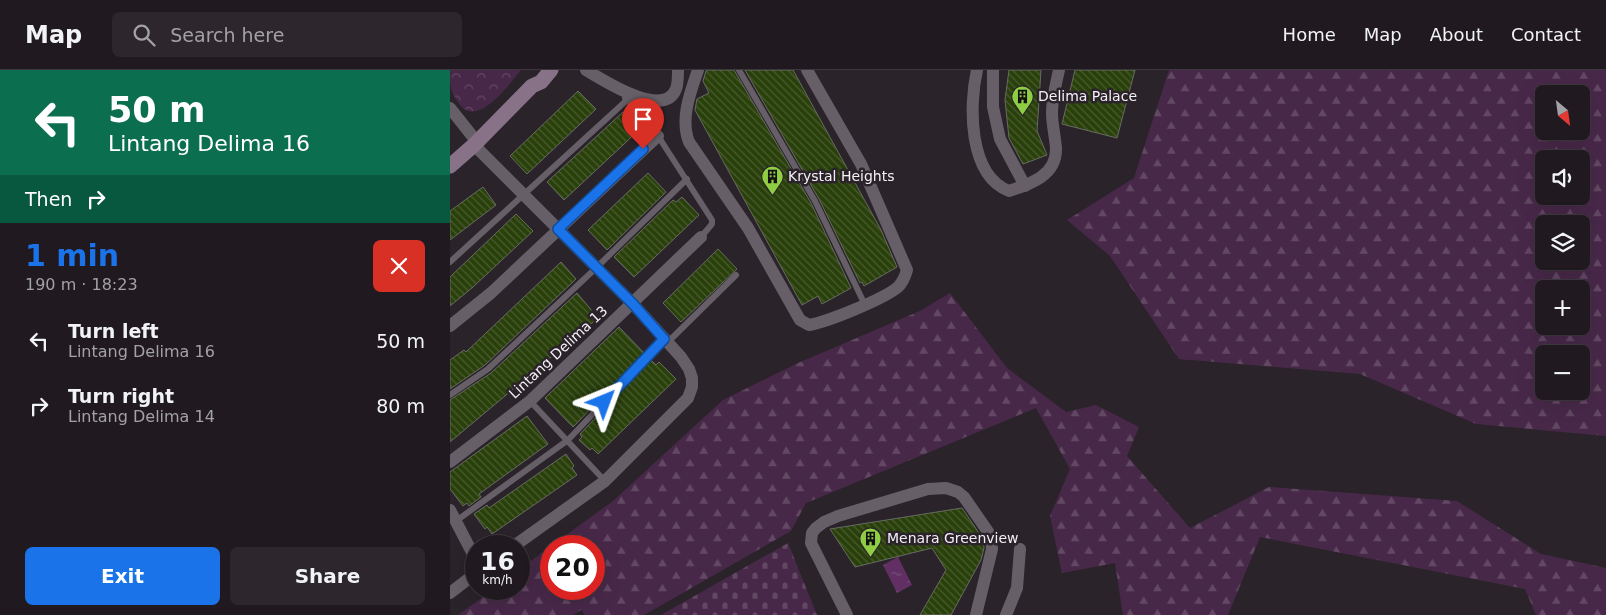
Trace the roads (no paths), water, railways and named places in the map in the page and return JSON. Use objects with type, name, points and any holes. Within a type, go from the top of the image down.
[{"type":"street","points":[[532,86],[538,70]]},
{"type":"street","points":[[450,166],[476,144],[532,86],[541,82],[551,70]]},
{"type":"street","points":[[586,70],[615,88],[650,100],[662,101],[672,95],[676,89],[678,70]]},
{"type":"street","points":[[698,70],[684,121],[687,137],[748,228],[800,320],[809,325],[865,305],[897,288],[905,278],[906,270],[861,164],[806,70]]},
{"type":"street","points":[[977,70],[973,102],[975,139],[982,165],[1000,188],[1009,191],[1025,186],[1045,174],[1052,166],[1056,157],[1052,108],[1059,70]]},
{"type":"street","points":[[993,70],[993,107],[1000,139],[1025,186]]},
{"type":"street","points":[[450,108],[476,144],[633,304],[689,369],[692,378],[692,387],[688,398],[605,481],[529,535]]},
{"type":"street","points":[[450,326],[491,293],[658,136]]},
{"type":"street","name":"Lintang Delima 13","points":[[450,462],[530,401],[633,304],[701,236]]},
{"type":"street","points":[[847,615],[811,543],[812,533],[824,522],[838,516],[919,491],[946,488],[962,494],[992,540],[992,549],[976,615]]},
{"type":"street","points":[[453,516],[465,539]]},
{"type":"street","points":[[1006,615],[1017,588],[1020,549]]},
{"type":"street","points":[[450,593],[465,581]]},
{"type":"lane","points":[[738,70],[815,201],[865,305]]},
{"type":"lane","points":[[615,88],[651,125],[712,222],[711,226],[701,236]]},
{"type":"lane","points":[[450,262],[627,100]]},
{"type":"lane","points":[[450,395],[488,369],[596,268],[686,180]]},
{"type":"lane","points":[[453,516],[568,440],[666,341],[736,275]]},
{"type":"lane","points":[[530,401],[605,481]]},
{"type":"water","points":[[898,557],[912,585],[897,593],[883,565]]},
{"type":"place","name":"Delima Palace","points":[[1022,115]]},
{"type":"place","name":"Krystal Heights","points":[[772,195]]},
{"type":"place","name":"Menara Greenview","points":[[871,557]]}]
